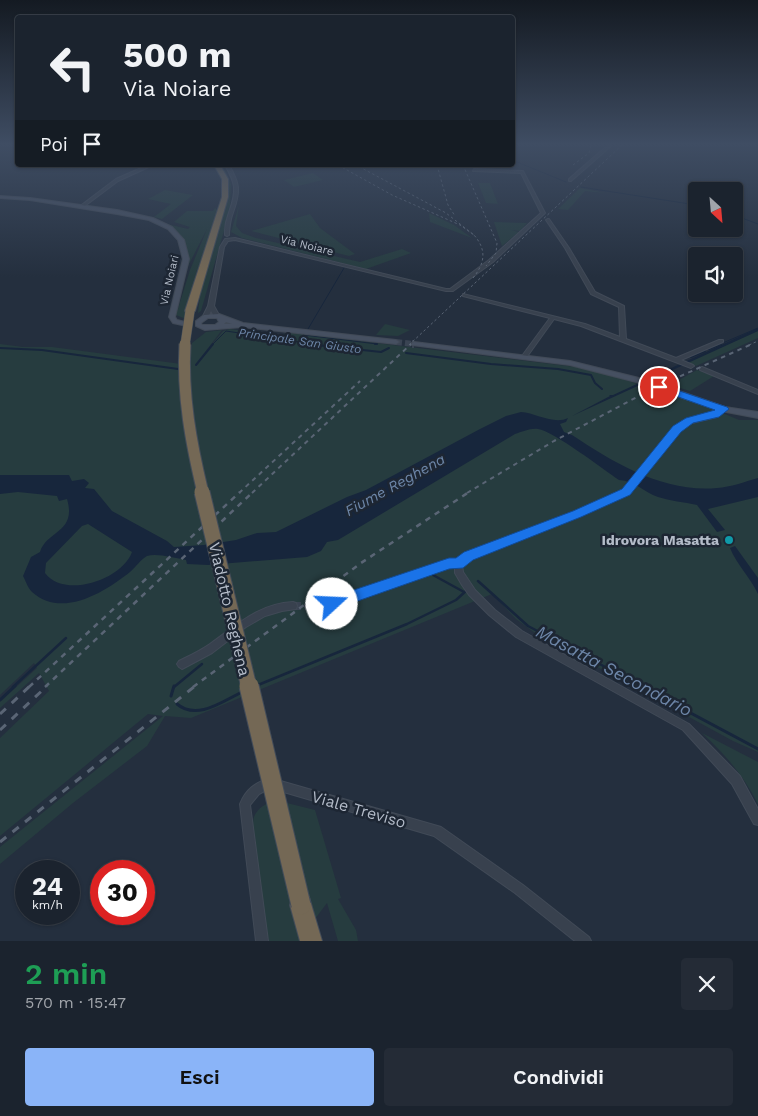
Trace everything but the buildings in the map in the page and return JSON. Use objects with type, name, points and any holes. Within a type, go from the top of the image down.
[{"type":"highway","name":"Viadotto Reghena","points":[[225,189],[225,197],[196,319],[183,364],[185,405],[190,440],[300,905],[310,940]]},
{"type":"street","points":[[81,207],[105,189]]},
{"type":"street","points":[[196,319],[210,306],[222,247],[230,238],[236,189]]},
{"type":"street","name":"Via Noiare","points":[[230,238],[448,291],[491,261],[543,213],[532,189]]},
{"type":"street","name":"Via Noiari","points":[[0,197],[81,207],[151,219],[163,224],[176,234],[184,246],[186,259],[172,318],[176,322],[196,319]]},
{"type":"street","points":[[548,220],[567,248],[593,294],[615,301],[621,306],[623,340]]},
{"type":"street","points":[[465,295],[553,317],[623,340],[691,366]]},
{"type":"street","points":[[210,306],[219,316],[242,325]]},
{"type":"street","points":[[196,319],[219,316]]},
{"type":"street","points":[[217,327],[221,324],[219,316]]},
{"type":"street","points":[[524,357],[553,317]]},
{"type":"street","points":[[196,319],[205,328],[242,325],[396,342]]},
{"type":"street","points":[[677,360],[721,341]]},
{"type":"street","points":[[414,344],[581,365],[640,381]]},
{"type":"street","points":[[702,369],[758,392]]},
{"type":"street","points":[[654,385],[724,409],[758,415]]},
{"type":"street","points":[[309,606],[332,604],[449,564],[458,564],[468,556],[615,498],[634,485],[677,429],[690,420],[715,415],[724,409]]},
{"type":"street","points":[[458,564],[458,570],[480,600],[495,616],[519,634],[686,727],[736,780],[758,820]]},
{"type":"street","points":[[182,664],[217,645],[261,612],[284,606],[294,606]]},
{"type":"street","name":"Viale Treviso","points":[[262,941],[245,804],[250,793],[260,786],[270,783],[438,831],[519,889],[585,941]]},
{"type":"green space","points":[[227,189],[231,189],[230,210],[201,311],[198,313],[205,273],[223,217]]},
{"type":"green space","points":[[480,189],[492,189],[498,204],[486,203]]},
{"type":"green space","points":[[579,189],[605,193],[585,191],[568,210],[558,209]]},
{"type":"green space","points":[[165,190],[193,195],[162,219],[154,217],[171,204],[148,199]]},
{"type":"green space","points":[[239,205],[236,226],[242,233],[256,238],[360,262],[402,249],[411,253],[366,269],[242,238],[231,232]]},
{"type":"green space","points":[[215,208],[218,211],[203,259],[197,270],[186,319],[176,315],[190,270],[207,229],[187,268],[186,248],[182,238],[167,224],[188,229],[190,227],[174,222],[187,211],[213,211]]},
{"type":"green space","points":[[429,213],[454,225],[472,238],[430,222]]},
{"type":"green space","points":[[310,214],[320,228],[355,254],[349,256],[251,231]]},
{"type":"green space","points":[[494,222],[527,223],[520,231],[511,230],[519,232],[502,246]]},
{"type":"green space","points":[[385,324],[410,330],[398,336],[376,335]]},
{"type":"green space","points":[[230,329],[274,335],[292,333],[576,367],[613,376],[706,406],[739,420],[758,420],[758,752],[733,741],[535,633],[516,619],[492,594],[191,718],[165,716],[147,746],[73,803],[0,864],[0,847],[163,716],[148,714],[0,836],[0,738],[49,691],[39,673],[0,708],[0,702],[37,668],[34,663],[0,695],[0,344],[23,347],[52,347],[189,365],[192,343],[206,332],[222,330],[195,365],[223,331]]},
{"type":"green space","points":[[758,331],[758,338],[696,366],[687,362]]},
{"type":"green space","points":[[697,370],[714,376],[690,391],[670,385]]},
{"type":"green space","points":[[702,733],[758,762],[758,804],[747,784],[733,766]]},
{"type":"green space","points":[[275,800],[315,810],[341,898],[338,899],[356,930],[358,941],[338,941],[327,903],[303,935],[304,941],[269,941],[255,858],[253,827],[254,817],[260,808]]},
{"type":"water","points":[[758,328],[758,331],[572,416],[609,395],[613,395]]},
{"type":"water","name":"Fiume Reghena","points":[[521,412],[557,420],[568,418],[566,422],[560,424],[564,432],[640,474],[678,486],[717,488],[758,478],[758,497],[708,509],[725,530],[717,532],[697,505],[667,500],[653,495],[635,484],[619,480],[555,436],[545,431],[532,429],[515,434],[338,540],[327,542],[321,551],[307,557],[208,565],[187,564],[186,560],[151,555],[140,561],[120,580],[96,594],[70,603],[56,603],[44,600],[32,592],[23,576],[31,557],[40,552],[49,539],[65,525],[69,510],[67,499],[59,501],[57,496],[18,492],[0,494],[0,475],[69,475],[72,481],[84,479],[89,483],[85,488],[94,489],[112,511],[167,541],[174,547],[204,545],[236,540],[257,533],[276,532],[347,497],[366,490],[506,416]],"holes":[[[88,524],[132,552],[117,571],[92,583],[65,585],[54,581],[45,573],[46,563],[82,526]]]},
{"type":"water","points":[[735,546],[758,578],[758,594],[730,548]]},
{"type":"waterway","points":[[593,189],[688,204]]},
{"type":"waterway","points":[[743,218],[758,224]]},
{"type":"waterway","points":[[308,329],[344,268]]},
{"type":"waterway","points":[[718,345],[758,328]]},
{"type":"waterway","name":"Principale San Giusto","points":[[213,344],[226,331],[318,345]]},
{"type":"waterway","points":[[304,335],[377,344],[375,344]]},
{"type":"waterway","name":"Principale San Giusto","points":[[196,365],[213,344]]},
{"type":"waterway","name":"Principale San Giusto","points":[[307,344],[381,352],[389,348]]},
{"type":"waterway","points":[[709,349],[721,344]]},
{"type":"waterway","name":"Principale San Giusto","points":[[0,348],[42,350],[178,369]]},
{"type":"waterway","points":[[691,357],[705,351]]},
{"type":"waterway","name":"Principale San Giusto","points":[[406,353],[491,364],[558,369],[591,375],[595,383],[602,389]]},
{"type":"waterway","points":[[433,575],[464,592]]},
{"type":"waterway","name":"Masatta Secondario","points":[[478,581],[528,626],[643,687]]},
{"type":"waterway","name":"Masatta Secondario","points":[[258,685],[407,624],[456,600],[467,590]]},
{"type":"waterway","points":[[13,687],[66,638]]},
{"type":"waterway","points":[[174,687],[202,664]]},
{"type":"waterway","points":[[0,700],[15,686]]},
{"type":"waterway","points":[[171,696],[174,686]]},
{"type":"waterway","name":"Masatta Secondario","points":[[640,686],[758,749]]},
{"type":"waterway","name":"Masatta Secondario","points":[[177,704],[185,709],[201,710],[210,708],[242,692]]},
{"type":"tunnel","points":[[396,342],[414,344],[412,344]]},
{"type":"tunnel","points":[[293,606],[309,606]]},
{"type":"railway","points":[[381,189],[460,225],[474,235]]},
{"type":"railway","points":[[401,189],[446,213],[474,235]]},
{"type":"railway","points":[[444,189],[448,205],[455,216]]},
{"type":"railway","points":[[473,189],[497,243],[496,253],[486,266]]},
{"type":"railway","points":[[409,345],[575,189]]},
{"type":"railway","points":[[473,278],[480,267],[483,256],[481,246],[474,235]]},
{"type":"railway","points":[[749,345],[758,341]]},
{"type":"railway","points":[[252,493],[411,344]]},
{"type":"railway","points":[[467,493],[554,441],[654,388],[752,344]]},
{"type":"railway","points":[[239,493],[360,381]]},
{"type":"railway","points":[[29,687],[240,492]]},
{"type":"railway","points":[[45,687],[253,492]]},
{"type":"railway","points":[[193,687],[361,563],[469,492]]},
{"type":"railway","points":[[0,714],[30,686]]},
{"type":"railway","points":[[0,730],[47,686]]},
{"type":"railway","points":[[0,842],[195,686]]},
{"type":"place","name":"Idrovora Masatta","points":[[729,540]]},
{"type":"route","points":[[332,604],[374,588],[449,564],[458,564],[468,556],[577,514],[626,492],[634,485],[677,429],[690,420],[715,415],[724,409],[659,387]]}]
